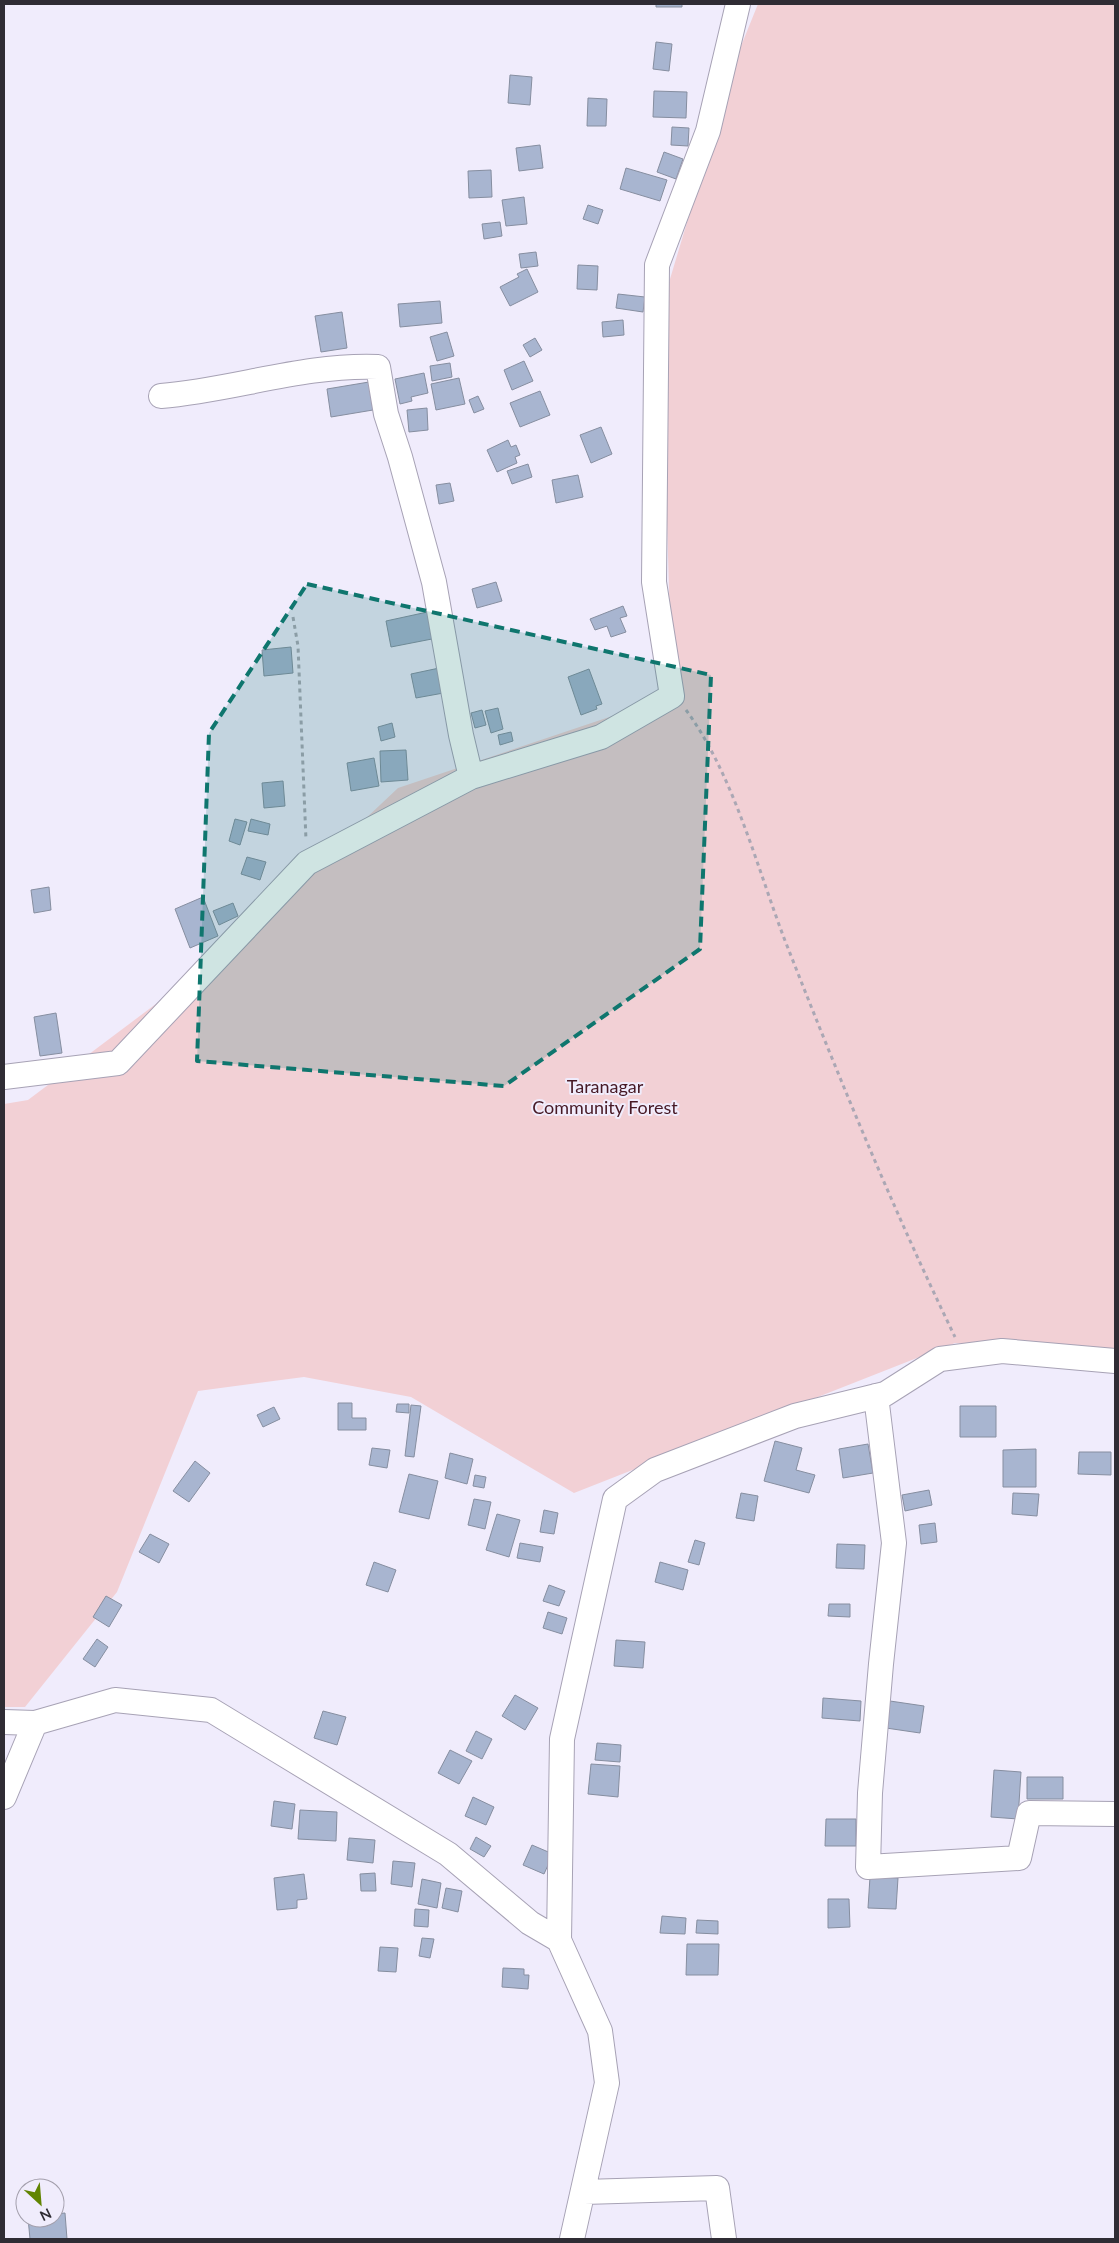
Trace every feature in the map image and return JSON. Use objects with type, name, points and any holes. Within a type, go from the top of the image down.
[{"type":"street","points":[[4,1077],[118,1063],[308,863],[471,777],[601,737],[672,696],[654,582],[657,265],[708,131],[738,4]]},
{"type":"street","points":[[161,396],[193,394],[268,377],[347,366],[378,367],[386,414],[400,457],[434,582],[461,735],[471,777]]},
{"type":"street","points":[[572,2239],[607,2082],[600,2031],[559,1940],[562,1739],[616,1498],[655,1470],[795,1416],[885,1394],[940,1359],[1002,1351],[1115,1361]]},
{"type":"street","points":[[876,1396],[894,1544],[870,1793],[868,1867],[1019,1858],[1029,1813],[1115,1814]]},
{"type":"street","points":[[4,1722],[35,1722],[115,1700],[211,1710],[448,1854],[530,1923],[559,1940]]},
{"type":"street","points":[[4,1797],[35,1722]]},
{"type":"street","points":[[584,2192],[717,2188],[724,2239]]},
{"type":"path","points":[[293,617],[298,646],[308,863]]},
{"type":"path","points":[[672,696],[687,711],[722,771],[784,937],[854,1111],[928,1281],[964,1356]]},
{"type":"highlighted area","points":[[307,584],[711,675],[700,949],[504,1086],[197,1061],[209,733]]},
{"type":"green space","name":"Taranagar Community Forest","points":[[758,4],[1115,4],[1115,1358],[955,1343],[574,1493],[411,1397],[304,1377],[198,1391],[117,1592],[25,1707],[4,1707],[4,1104],[28,1100],[221,955],[398,788],[672,696],[661,309],[737,56]]},
{"type":"building","points":[[656,4],[682,4],[682,7],[656,7]]},
{"type":"building","points":[[656,42],[672,44],[669,71],[653,69]]},
{"type":"building","points":[[510,75],[532,77],[530,105],[508,103]]},
{"type":"building","points":[[654,91],[687,92],[686,118],[653,117]]},
{"type":"building","points":[[588,98],[607,99],[606,126],[587,126]]},
{"type":"building","points":[[672,127],[689,128],[688,146],[671,145]]},
{"type":"building","points":[[540,145],[543,168],[519,171],[516,148]]},
{"type":"building","points":[[664,152],[683,159],[676,179],[657,172]]},
{"type":"building","points":[[626,168],[667,180],[660,201],[620,189]]},
{"type":"building","points":[[491,170],[492,197],[469,198],[468,171]]},
{"type":"building","points":[[524,197],[527,224],[506,226],[502,200]]},
{"type":"building","points":[[588,205],[603,210],[598,224],[583,219]]},
{"type":"building","points":[[500,222],[502,236],[484,239],[482,224]]},
{"type":"building","points":[[536,252],[538,266],[521,268],[519,254]]},
{"type":"building","points":[[578,265],[598,266],[597,290],[577,289]]},
{"type":"building","points":[[527,269],[538,292],[510,306],[500,287],[519,277],[517,274]]},
{"type":"building","points":[[618,294],[645,297],[643,312],[616,308]]},
{"type":"building","points":[[440,301],[442,323],[400,327],[398,304]]},
{"type":"building","points":[[342,312],[347,348],[321,352],[315,316]]},
{"type":"building","points":[[623,320],[624,335],[603,337],[602,322]]},
{"type":"building","points":[[447,332],[454,356],[437,361],[430,337]]},
{"type":"building","points":[[535,338],[542,350],[530,357],[523,345]]},
{"type":"building","points":[[524,361],[533,381],[512,390],[504,370]]},
{"type":"building","points":[[450,363],[452,377],[432,381],[430,366]]},
{"type":"building","points":[[424,373],[428,393],[411,397],[412,401],[400,404],[395,379]]},
{"type":"building","points":[[459,378],[465,404],[436,410],[431,384]]},
{"type":"building","points":[[369,382],[373,410],[331,417],[327,389]]},
{"type":"building","points":[[540,391],[550,415],[520,427],[510,403]]},
{"type":"building","points":[[478,396],[484,409],[474,413],[469,400]]},
{"type":"building","points":[[427,408],[428,430],[409,432],[407,410]]},
{"type":"building","points":[[601,427],[612,454],[591,463],[580,435]]},
{"type":"building","points":[[508,440],[511,447],[516,445],[520,455],[515,457],[517,463],[497,472],[487,450]]},
{"type":"building","points":[[528,464],[532,477],[512,484],[507,471]]},
{"type":"building","points":[[578,475],[583,497],[556,503],[552,480]]},
{"type":"building","points":[[450,483],[454,501],[439,504],[436,485]]},
{"type":"building","points":[[496,582],[502,601],[477,608],[472,589]]},
{"type":"building","points":[[623,606],[627,616],[620,618],[626,632],[611,637],[607,626],[595,630],[590,619]]},
{"type":"building","points":[[432,611],[437,638],[391,647],[386,621]]},
{"type":"building","points":[[291,647],[293,673],[264,676],[262,650]]},
{"type":"building","points":[[444,667],[449,692],[416,698],[411,674]]},
{"type":"building","points":[[589,669],[602,704],[596,706],[597,709],[581,715],[568,677]]},
{"type":"building","points":[[498,708],[503,729],[491,733],[485,711]]},
{"type":"building","points":[[482,710],[486,725],[475,728],[471,713]]},
{"type":"building","points":[[392,723],[395,737],[381,741],[378,727]]},
{"type":"building","points":[[511,732],[513,741],[500,745],[498,735]]},
{"type":"building","points":[[406,750],[408,780],[381,782],[380,751]]},
{"type":"building","points":[[374,758],[379,786],[351,791],[347,763]]},
{"type":"building","points":[[283,781],[285,806],[264,808],[262,783]]},
{"type":"building","points":[[235,819],[247,822],[240,845],[229,841]]},
{"type":"building","points":[[251,819],[270,824],[268,835],[248,831]]},
{"type":"building","points":[[247,857],[266,862],[260,880],[241,874]]},
{"type":"building","points":[[49,887],[51,910],[34,913],[31,890]]},
{"type":"building","points":[[203,897],[218,936],[190,948],[175,909]]},
{"type":"building","points":[[233,903],[238,916],[219,925],[213,911]]},
{"type":"building","points":[[56,1013],[62,1053],[40,1056],[34,1017]]},
{"type":"building","points":[[338,1403],[352,1403],[352,1418],[366,1418],[366,1430],[338,1430]]},
{"type":"building","points":[[397,1404],[409,1404],[409,1413],[396,1412]]},
{"type":"building","points":[[411,1405],[421,1406],[414,1457],[405,1456]]},
{"type":"building","points":[[960,1406],[996,1406],[996,1437],[960,1437]]},
{"type":"building","points":[[274,1407],[280,1419],[263,1427],[257,1415]]},
{"type":"building","points":[[775,1441],[802,1448],[796,1470],[815,1475],[809,1493],[764,1481]]},
{"type":"building","points":[[868,1444],[873,1473],[843,1478],[839,1449]]},
{"type":"building","points":[[372,1448],[390,1450],[387,1468],[369,1465]]},
{"type":"building","points":[[1036,1449],[1036,1487],[1003,1487],[1003,1450]]},
{"type":"building","points":[[1079,1452],[1111,1452],[1111,1475],[1078,1474]]},
{"type":"building","points":[[450,1453],[473,1459],[467,1484],[445,1478]]},
{"type":"building","points":[[195,1461],[210,1473],[189,1502],[173,1491]]},
{"type":"building","points":[[409,1474],[438,1481],[429,1519],[399,1512]]},
{"type":"building","points":[[475,1475],[486,1477],[484,1488],[473,1486]]},
{"type":"building","points":[[929,1490],[932,1505],[905,1511],[902,1495]]},
{"type":"building","points":[[741,1493],[758,1496],[754,1521],[736,1518]]},
{"type":"building","points":[[1013,1493],[1039,1494],[1037,1516],[1012,1514]]},
{"type":"building","points":[[474,1499],[491,1502],[485,1529],[468,1525]]},
{"type":"building","points":[[544,1510],[558,1513],[554,1534],[540,1532]]},
{"type":"building","points":[[497,1514],[520,1520],[509,1557],[486,1550]]},
{"type":"building","points":[[935,1523],[937,1542],[921,1544],[919,1525]]},
{"type":"building","points":[[150,1534],[169,1544],[159,1563],[139,1552]]},
{"type":"building","points":[[695,1540],[705,1543],[699,1565],[688,1562]]},
{"type":"building","points":[[520,1543],[543,1547],[540,1562],[517,1558]]},
{"type":"building","points":[[837,1544],[865,1545],[864,1569],[836,1568]]},
{"type":"building","points":[[374,1562],[396,1570],[388,1592],[366,1585]]},
{"type":"building","points":[[660,1562],[688,1570],[683,1590],[655,1582]]},
{"type":"building","points":[[549,1585],[565,1591],[559,1606],[543,1601]]},
{"type":"building","points":[[106,1596],[122,1605],[109,1627],[93,1617]]},
{"type":"building","points":[[829,1604],[850,1604],[850,1617],[828,1616]]},
{"type":"building","points":[[548,1612],[567,1618],[562,1634],[543,1628]]},
{"type":"building","points":[[97,1639],[108,1647],[95,1667],[83,1659]]},
{"type":"building","points":[[616,1640],[645,1642],[643,1668],[614,1666]]},
{"type":"building","points":[[515,1695],[538,1708],[525,1730],[502,1716]]},
{"type":"building","points":[[823,1698],[861,1701],[860,1721],[822,1718]]},
{"type":"building","points":[[890,1701],[924,1706],[920,1733],[886,1728]]},
{"type":"building","points":[[323,1711],[346,1717],[337,1745],[314,1738]]},
{"type":"building","points":[[476,1731],[492,1739],[482,1759],[466,1751]]},
{"type":"building","points":[[597,1743],[621,1745],[620,1762],[595,1760]]},
{"type":"building","points":[[450,1750],[472,1761],[459,1784],[438,1773]]},
{"type":"building","points":[[591,1764],[620,1766],[618,1797],[588,1794]]},
{"type":"building","points":[[994,1770],[1021,1772],[1018,1819],[991,1817]]},
{"type":"building","points":[[1027,1777],[1063,1777],[1063,1799],[1027,1799]]},
{"type":"building","points":[[473,1797],[494,1807],[486,1825],[465,1816]]},
{"type":"building","points":[[274,1801],[295,1804],[292,1829],[271,1826]]},
{"type":"building","points":[[300,1810],[337,1812],[336,1841],[298,1839]]},
{"type":"building","points":[[826,1819],[856,1819],[856,1846],[825,1846]]},
{"type":"building","points":[[476,1837],[491,1846],[484,1857],[470,1849]]},
{"type":"building","points":[[349,1838],[375,1840],[373,1863],[347,1860]]},
{"type":"building","points":[[532,1845],[553,1854],[544,1874],[523,1865]]},
{"type":"building","points":[[393,1861],[415,1863],[412,1887],[391,1884]]},
{"type":"building","points":[[375,1873],[376,1891],[361,1891],[360,1874]]},
{"type":"building","points":[[304,1874],[307,1899],[297,1900],[297,1908],[277,1910],[274,1878]]},
{"type":"building","points":[[870,1877],[898,1878],[896,1909],[868,1908]]},
{"type":"building","points":[[422,1879],[441,1883],[437,1908],[418,1904]]},
{"type":"building","points":[[446,1888],[462,1891],[458,1912],[442,1908]]},
{"type":"building","points":[[828,1899],[849,1899],[850,1927],[828,1928]]},
{"type":"building","points":[[415,1909],[429,1910],[428,1927],[414,1926]]},
{"type":"building","points":[[662,1916],[686,1918],[685,1934],[660,1933]]},
{"type":"building","points":[[697,1920],[718,1921],[718,1934],[696,1933]]},
{"type":"building","points":[[422,1938],[434,1939],[430,1958],[419,1956]]},
{"type":"building","points":[[687,1944],[719,1944],[718,1975],[686,1975]]},
{"type":"building","points":[[380,1947],[398,1948],[396,1972],[378,1971]]},
{"type":"building","points":[[503,1968],[524,1969],[524,1975],[529,1975],[528,1989],[502,1987]]},
{"type":"building","points":[[65,2213],[67,2239],[30,2239],[29,2228],[65,2228]]}]
